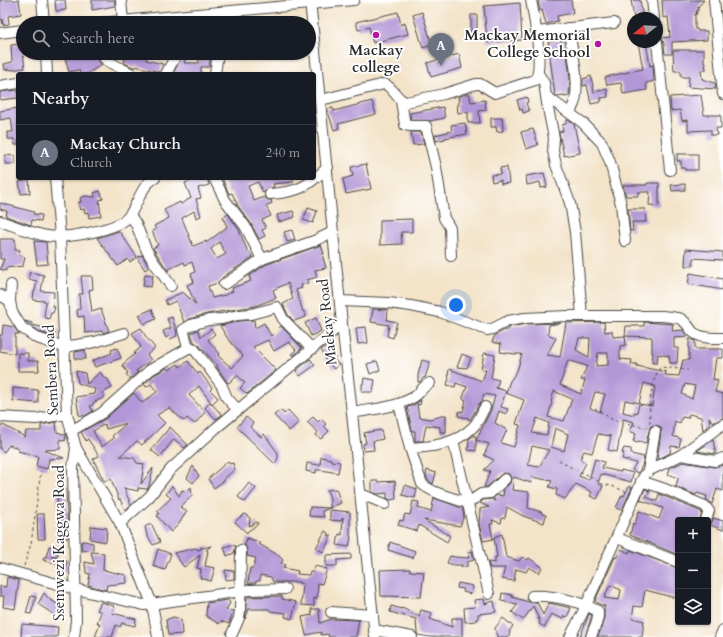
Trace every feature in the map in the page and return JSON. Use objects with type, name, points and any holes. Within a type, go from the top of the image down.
[{"type":"street","points":[[42,0],[43,16]]},
{"type":"street","points":[[121,0],[123,16]]},
{"type":"street","points":[[200,16],[219,12],[311,2],[354,0]]},
{"type":"street","points":[[401,101],[406,102],[420,100],[480,84],[493,93],[497,93],[535,80],[538,73],[537,32],[530,0]]},
{"type":"street","points":[[652,0],[653,12]]},
{"type":"street","points":[[714,0],[723,94]]},
{"type":"street","name":"Mackay Road","points":[[311,2],[312,16]]},
{"type":"street","points":[[537,32],[614,23]]},
{"type":"street","points":[[568,28],[576,71],[574,104],[569,112]]},
{"type":"street","points":[[0,33],[16,31]]},
{"type":"street","points":[[658,48],[670,170]]},
{"type":"street","points":[[46,60],[47,72]]},
{"type":"street","points":[[106,60],[128,72]]},
{"type":"street","points":[[167,72],[173,60]]},
{"type":"street","points":[[215,72],[217,60]]},
{"type":"street","name":"Mackay Road","points":[[315,60],[318,94],[328,167],[342,324],[375,634]]},
{"type":"street","points":[[538,73],[544,83],[554,138],[553,151],[556,165],[570,203],[575,232],[582,316]]},
{"type":"street","points":[[0,86],[16,83]]},
{"type":"street","points":[[318,94],[384,84],[389,85],[401,101],[405,125],[426,126],[436,167],[444,218],[450,228],[450,256]]},
{"type":"street","points":[[546,96],[583,123],[602,143],[610,162],[621,204],[625,241]]},
{"type":"street","points":[[316,178],[328,167]]},
{"type":"street","name":"Sembera Road","points":[[55,180],[60,236],[67,414],[76,448],[120,523],[152,604],[158,637]]},
{"type":"street","points":[[0,221],[48,236],[60,236],[100,230],[118,224],[130,215],[148,183],[152,180]]},
{"type":"street","points":[[215,180],[225,200],[245,226],[262,259]]},
{"type":"street","points":[[270,194],[300,189],[314,180]]},
{"type":"street","points":[[130,215],[136,224],[146,249],[171,286]]},
{"type":"street","points":[[224,284],[262,259],[314,241],[333,232]]},
{"type":"street","points":[[11,285],[10,301],[12,312],[23,329],[37,338],[64,347],[95,342],[124,332]]},
{"type":"street","points":[[0,295],[10,301]]},
{"type":"street","points":[[340,301],[388,303],[411,306],[440,312],[487,330],[492,329],[508,320],[515,319],[582,316],[662,316],[683,320],[697,335],[703,337],[723,338]]},
{"type":"street","points":[[188,347],[183,330],[191,325],[209,320],[222,319],[238,314],[251,314],[277,307],[283,319],[312,349]]},
{"type":"street","points":[[120,523],[149,497],[171,469],[238,410],[342,324]]},
{"type":"street","points":[[71,431],[102,413],[150,370],[188,347],[194,349],[222,386],[227,398],[238,410]]},
{"type":"street","points":[[352,413],[399,404],[414,397],[424,386],[430,383]]},
{"type":"street","points":[[399,404],[410,448],[422,484],[427,488],[441,494],[468,503]]},
{"type":"street","points":[[410,448],[437,445],[453,440],[472,429],[485,407]]},
{"type":"street","points":[[0,417],[36,419],[67,414]]},
{"type":"street","points":[[648,471],[681,455],[723,424]]},
{"type":"street","points":[[570,637],[586,606],[642,481],[648,471],[654,430]]},
{"type":"street","points":[[453,440],[489,594]]},
{"type":"street","name":"Ssemwezi Kaggwa Road","points":[[74,637],[76,620],[73,468],[76,448]]},
{"type":"street","points":[[681,455],[715,461],[723,458]]},
{"type":"street","points":[[468,503],[481,494],[490,493],[505,480]]},
{"type":"street","points":[[642,481],[705,506],[709,511],[707,517]]},
{"type":"street","points":[[360,494],[384,504]]},
{"type":"street","points":[[617,538],[675,561]]},
{"type":"street","points":[[232,634],[239,618],[240,611],[240,550]]},
{"type":"street","points":[[0,568],[44,579],[75,589],[105,595],[137,604],[152,604],[240,591],[285,589]]},
{"type":"street","points":[[532,596],[561,598],[598,611],[598,621],[591,637]]},
{"type":"street","points":[[331,612],[373,615]]},
{"type":"street","points":[[720,637],[723,630]]},
{"type":"street","points":[[375,634],[412,637]]},
{"type":"path","points":[[654,430],[650,425],[650,399],[658,371],[661,367],[688,370]]},
{"type":"path","points":[[595,408],[613,420],[654,430]]},
{"type":"path","points":[[559,460],[592,477],[602,484],[626,491],[635,497]]},
{"type":"path","points":[[22,574],[31,544],[41,471]]},
{"type":"building","points":[[0,0],[19,0],[21,14],[8,16],[9,24],[3,25],[2,19],[0,20]]},
{"type":"building","points":[[55,0],[65,0],[66,10],[56,11]]},
{"type":"building","points":[[92,0],[115,0],[115,6],[92,10]]},
{"type":"building","points":[[571,0],[573,13],[557,16],[558,21],[546,24],[542,10],[540,11],[538,1]]},
{"type":"building","points":[[631,0],[640,0],[642,12],[633,12]]},
{"type":"building","points":[[662,0],[704,0],[698,7],[698,11],[696,11],[697,14],[695,14],[695,29],[698,31],[707,31],[707,40],[672,42],[672,54],[665,54],[663,38],[670,37],[668,17],[663,18]]},
{"type":"building","points":[[520,3],[522,40],[487,42],[484,6]]},
{"type":"building","points":[[398,12],[401,25],[405,23],[408,34],[373,43],[369,27],[358,30],[356,22]]},
{"type":"building","points":[[422,12],[432,45],[423,48],[413,15]]},
{"type":"building","points":[[471,15],[477,15],[477,35],[471,35]]},
{"type":"building","points":[[562,40],[564,55],[567,54],[570,77],[569,96],[564,97],[564,95],[555,95],[548,42]]},
{"type":"building","points":[[11,45],[16,45],[16,60],[24,60],[25,68],[5,70],[4,64],[12,62]]},
{"type":"building","points":[[639,48],[647,48],[650,66],[653,65],[654,81],[646,83],[647,90],[623,94],[621,83],[607,85],[605,77],[643,69]]},
{"type":"building","points":[[673,50],[704,50],[704,63],[706,70],[701,70],[702,79],[715,83],[716,89],[688,87],[689,77],[681,77],[681,71],[674,71]]},
{"type":"building","points":[[459,54],[462,68],[431,77],[427,63]]},
{"type":"building","points":[[66,60],[97,60],[101,65],[90,72],[80,72],[79,70],[69,72]]},
{"type":"building","points":[[125,60],[146,60],[163,64],[160,72],[135,66],[135,68],[124,63]]},
{"type":"building","points":[[180,60],[185,60],[184,63],[199,63],[199,60],[210,60],[209,67],[201,67],[201,72],[174,72]]},
{"type":"building","points":[[591,76],[594,92],[607,89],[608,97],[601,98],[601,102],[591,104],[587,85],[583,86],[583,79]]},
{"type":"building","points":[[16,90],[16,98],[0,100],[0,92]]},
{"type":"building","points":[[469,93],[471,102],[485,100],[486,110],[479,111],[480,123],[468,123],[468,112],[458,113],[458,97]]},
{"type":"building","points":[[701,95],[704,115],[721,115],[721,128],[716,128],[717,135],[711,135],[711,130],[688,131],[688,120],[682,121],[680,110],[671,111],[670,97]]},
{"type":"building","points":[[527,97],[528,102],[526,103],[529,111],[523,113],[522,109],[520,110],[517,100]]},
{"type":"building","points":[[372,101],[376,114],[338,124],[339,128],[334,130],[327,109],[333,108],[334,111]]},
{"type":"building","points":[[443,107],[445,118],[429,121],[411,120],[410,113]]},
{"type":"building","points":[[16,108],[16,145],[14,139],[8,139],[8,132],[13,132],[11,118],[0,120],[0,111]]},
{"type":"building","points":[[491,118],[502,118],[503,131],[497,132],[496,127],[491,127]]},
{"type":"building","points":[[566,120],[574,124],[580,153],[564,156],[559,132],[563,131],[562,125],[566,124]]},
{"type":"building","points":[[465,123],[467,134],[436,141],[435,135],[452,131],[451,125]]},
{"type":"building","points":[[533,129],[538,145],[526,149],[521,132]]},
{"type":"building","points":[[411,132],[421,132],[424,144],[413,145]]},
{"type":"building","points":[[677,154],[698,154],[698,170],[685,170],[685,168],[681,168],[681,161],[677,161]]},
{"type":"building","points":[[5,155],[15,156],[15,164],[5,164]]},
{"type":"building","points":[[366,164],[371,189],[346,194],[343,179],[353,176],[351,167]]},
{"type":"building","points":[[507,167],[509,183],[501,184],[501,180],[492,182],[491,175],[501,174],[500,168]]},
{"type":"building","points":[[544,173],[547,187],[541,188],[540,182],[527,185],[526,176]]},
{"type":"building","points":[[29,180],[30,193],[21,194],[19,182]]},
{"type":"building","points":[[193,180],[208,180],[209,185],[198,188],[201,198],[196,199],[201,216],[196,218],[194,211],[182,218],[193,246],[206,241],[206,243],[227,227],[223,217],[228,214],[239,230],[247,250],[253,257],[224,276],[218,283],[208,286],[212,298],[225,295],[233,291],[232,288],[251,281],[249,276],[265,265],[321,245],[326,268],[315,270],[317,277],[307,280],[308,283],[301,285],[302,288],[296,290],[306,317],[294,321],[288,315],[283,304],[293,299],[288,283],[273,290],[276,298],[255,306],[207,314],[184,322],[176,301],[167,305],[165,300],[183,292],[196,305],[187,285],[194,282],[191,274],[195,272],[192,262],[185,265],[184,262],[169,269],[168,271],[153,248],[158,245],[152,231],[156,229],[154,226],[169,218],[164,210],[180,202],[181,204],[191,198],[185,183]],"holes":[[[219,242],[226,254],[217,259],[211,249]]]},
{"type":"building","points":[[223,180],[293,180],[293,182],[273,184],[274,187],[267,189],[263,193],[258,182],[248,186],[254,201],[264,197],[271,200],[272,203],[266,206],[271,216],[262,220],[266,228],[262,230],[265,236],[259,239],[250,222],[238,206],[232,193],[229,194]]},
{"type":"building","points":[[647,183],[659,183],[659,206],[649,205],[650,192],[638,192],[638,196],[626,196],[623,185],[647,185]]},
{"type":"building","points":[[685,184],[685,190],[672,191],[671,185]]},
{"type":"building","points":[[100,191],[103,199],[99,200],[101,216],[89,218],[88,212],[85,213],[84,209],[80,210],[78,203],[81,202],[80,198],[85,196],[95,197],[94,193]]},
{"type":"building","points":[[0,203],[34,212],[33,214],[42,215],[41,221],[32,220],[31,225],[6,216],[7,211],[0,209]]},
{"type":"building","points":[[308,208],[317,211],[313,223],[303,220]]},
{"type":"building","points":[[628,209],[645,209],[646,222],[632,222],[633,231],[630,231]]},
{"type":"building","points":[[293,211],[295,217],[279,222],[277,215]]},
{"type":"building","points":[[412,219],[412,232],[401,232],[402,244],[380,245],[380,220]]},
{"type":"building","points":[[292,230],[295,240],[287,242],[284,232]]},
{"type":"building","points":[[119,231],[137,257],[130,262],[128,259],[118,266],[97,238]]},
{"type":"building","points":[[0,239],[15,239],[15,250],[20,250],[19,255],[25,257],[23,266],[6,268],[6,271],[0,269],[4,259],[0,259]]},
{"type":"building","points":[[34,241],[46,242],[48,264],[37,265]]},
{"type":"building","points":[[686,249],[723,252],[723,260],[693,258],[693,266],[685,266]]},
{"type":"building","points":[[142,255],[149,267],[145,270],[137,258]]},
{"type":"building","points":[[30,272],[44,275],[41,291],[54,292],[53,307],[55,307],[49,319],[44,317],[46,301],[33,300],[37,281],[28,279]]},
{"type":"building","points":[[690,273],[723,279],[723,290],[688,284]]},
{"type":"building","points":[[145,274],[153,275],[151,287],[143,286]]},
{"type":"building","points":[[81,276],[92,276],[93,289],[89,290],[92,312],[101,309],[109,331],[103,333],[102,331],[85,333],[84,316],[78,317],[77,310],[80,309],[79,294],[83,294]]},
{"type":"building","points":[[152,309],[156,319],[144,324],[139,315]]},
{"type":"building","points":[[373,309],[388,310],[387,320],[397,322],[393,338],[387,336],[389,325],[371,322]]},
{"type":"building","points":[[172,317],[177,336],[170,339],[169,336],[166,338],[163,331],[171,328],[167,319]]},
{"type":"building","points":[[316,318],[321,331],[311,336],[305,323]]},
{"type":"building","points":[[254,320],[255,328],[264,323],[271,336],[281,326],[302,348],[293,356],[291,354],[296,350],[289,342],[274,351],[268,340],[253,347],[276,370],[247,394],[240,388],[245,383],[237,375],[229,383],[227,382],[217,367],[218,366],[199,345],[194,342],[191,333],[198,330],[201,337],[211,329],[215,334],[208,340],[220,354],[218,356],[232,368],[243,356],[228,339],[220,326],[239,321]]},
{"type":"building","points":[[25,321],[32,323],[32,325],[55,330],[55,337],[40,332]]},
{"type":"building","points":[[604,322],[605,332],[612,331],[613,337],[625,336],[626,345],[620,346],[620,359],[632,360],[631,364],[637,364],[637,366],[666,372],[665,375],[679,376],[683,360],[689,360],[689,339],[695,341],[695,349],[723,349],[723,358],[716,358],[713,379],[718,380],[715,392],[723,394],[723,418],[713,423],[709,417],[710,425],[703,430],[701,417],[689,414],[688,418],[682,417],[680,423],[675,421],[673,436],[681,439],[679,447],[671,446],[670,453],[657,460],[662,429],[659,426],[653,425],[650,427],[646,443],[638,441],[637,443],[633,441],[636,434],[630,431],[634,422],[623,419],[617,452],[608,450],[611,436],[598,434],[592,453],[584,451],[580,459],[586,463],[579,476],[589,480],[595,459],[604,462],[602,468],[633,473],[631,482],[601,474],[598,484],[603,486],[597,499],[590,496],[592,492],[576,484],[565,499],[556,495],[557,489],[549,487],[552,481],[532,477],[531,483],[514,477],[512,490],[529,492],[528,508],[542,512],[542,514],[546,515],[544,523],[523,516],[507,507],[505,518],[502,518],[501,523],[492,520],[493,524],[490,524],[493,539],[483,541],[479,524],[480,509],[489,507],[480,503],[483,500],[491,499],[495,501],[493,498],[497,495],[503,496],[504,489],[510,483],[511,478],[509,474],[503,473],[487,487],[484,487],[490,471],[484,470],[494,460],[484,455],[489,444],[476,440],[491,410],[495,396],[484,394],[482,401],[470,420],[468,418],[458,416],[459,411],[463,412],[466,400],[463,399],[463,397],[467,387],[456,383],[455,387],[447,385],[449,369],[482,381],[486,370],[481,370],[484,353],[495,355],[491,378],[499,380],[496,388],[506,391],[501,407],[508,409],[506,414],[499,411],[495,423],[507,430],[501,443],[514,447],[520,425],[516,424],[524,400],[506,393],[510,381],[517,371],[522,354],[500,352],[501,344],[492,342],[495,335],[508,330],[510,327],[526,324],[561,323],[549,325],[548,334],[556,338],[547,355],[560,357],[566,323]],"holes":[[[579,338],[590,338],[589,357],[576,350]],[[598,353],[608,353],[608,365],[596,366]],[[568,360],[587,366],[581,380],[585,380],[581,394],[560,385]],[[644,383],[655,386],[652,406],[639,404],[637,413],[634,412],[634,415],[623,412],[625,400],[639,403]],[[685,384],[695,386],[692,399],[682,394]],[[554,391],[572,399],[564,421],[548,417]],[[595,392],[605,394],[600,412],[590,408]],[[537,418],[549,423],[547,435],[532,433]],[[555,428],[568,434],[564,451],[551,447]],[[532,446],[549,450],[539,467],[528,465]]]},
{"type":"building","points":[[644,322],[673,324],[672,331],[683,330],[687,337],[674,338],[674,348],[678,348],[677,363],[670,363],[669,356],[658,354],[657,363],[652,363],[652,337],[625,336],[626,326],[644,326]]},
{"type":"building","points":[[3,325],[14,327],[19,334],[15,334],[15,354],[0,351],[0,335],[2,335]]},
{"type":"building","points":[[366,327],[368,343],[358,344],[356,328]]},
{"type":"building","points":[[141,328],[155,348],[147,355],[151,360],[136,371],[138,372],[130,379],[126,374],[128,373],[122,365],[141,347],[132,333]]},
{"type":"building","points":[[330,343],[334,349],[330,351],[339,365],[334,369],[325,359],[326,358],[321,350]]},
{"type":"building","points":[[117,348],[121,358],[95,367],[92,361],[112,353],[111,350]]},
{"type":"building","points":[[85,350],[86,359],[75,359],[75,352]]},
{"type":"building","points":[[18,353],[28,353],[28,361],[38,361],[39,371],[18,371]]},
{"type":"building","points":[[462,354],[471,358],[467,368],[457,367]]},
{"type":"building","points":[[310,359],[315,365],[300,376],[296,371]]},
{"type":"building","points":[[422,360],[430,362],[425,378],[424,377],[420,382],[418,382],[418,375]]},
{"type":"building","points":[[188,361],[198,374],[200,372],[212,388],[210,390],[218,398],[212,404],[199,386],[189,395],[205,412],[195,424],[187,418],[184,421],[169,408],[157,415],[165,423],[142,445],[137,441],[120,456],[134,458],[137,463],[144,464],[141,484],[153,468],[147,489],[138,488],[138,491],[124,488],[131,505],[125,510],[120,499],[119,500],[111,479],[104,481],[93,459],[99,456],[88,439],[86,441],[81,432],[106,418],[134,393],[142,403],[157,392],[151,384],[146,387],[144,384],[154,375],[167,368],[169,370],[178,364],[180,367]],"holes":[[[127,423],[112,436],[114,438],[102,447],[93,431],[105,424],[106,429]]]},
{"type":"building","points":[[377,361],[380,370],[370,374],[367,364]]},
{"type":"building","points":[[76,371],[85,373],[87,384],[100,372],[105,379],[107,378],[112,388],[102,393],[105,397],[93,403],[93,405],[90,406],[93,411],[85,416],[79,415],[76,397],[94,394],[95,389],[78,383]]},
{"type":"building","points":[[364,378],[375,380],[373,392],[362,392]]},
{"type":"building","points":[[13,388],[38,390],[38,403],[13,401]]},
{"type":"building","points":[[421,400],[420,405],[417,404],[419,417],[430,419],[446,415],[446,432],[440,432],[440,427],[426,425],[423,441],[415,441],[415,431],[412,431],[407,407],[412,406]]},
{"type":"building","points":[[210,402],[222,415],[216,419],[205,408]]},
{"type":"building","points":[[281,410],[284,414],[288,410],[299,422],[289,431],[274,415]]},
{"type":"building","points":[[246,417],[253,423],[250,427],[261,437],[264,434],[278,453],[278,458],[275,464],[237,427]]},
{"type":"building","points":[[313,417],[318,422],[321,419],[326,424],[324,426],[329,431],[321,439],[316,435],[318,432],[307,422]]},
{"type":"building","points":[[56,422],[57,432],[66,435],[65,441],[60,439],[60,449],[44,450],[64,458],[49,459],[47,469],[36,466],[38,456],[18,451],[19,448],[9,445],[4,452],[0,449],[0,426],[3,425],[25,437],[26,431],[41,431],[41,425]]},
{"type":"building","points":[[170,427],[188,445],[184,448],[174,439],[160,457],[151,450]]},
{"type":"building","points":[[381,430],[383,439],[373,441],[374,450],[364,451],[363,444],[366,443],[364,433]]},
{"type":"building","points":[[476,436],[476,451],[468,450],[469,439]]},
{"type":"building","points":[[713,440],[716,454],[697,451]]},
{"type":"building","points":[[624,448],[631,449],[631,454],[644,457],[642,466],[638,473],[632,470],[636,463],[622,459]]},
{"type":"building","points":[[321,457],[331,459],[331,461],[340,462],[338,473],[321,470],[316,470],[316,473],[306,471],[307,463],[320,465]]},
{"type":"building","points":[[228,461],[230,464],[233,463],[235,469],[224,479],[225,480],[214,488],[208,479]]},
{"type":"building","points":[[682,462],[714,467],[723,465],[723,491],[717,489],[712,504],[706,499],[707,496],[697,493],[696,495],[676,487],[678,478],[668,474],[670,468]]},
{"type":"building","points":[[193,466],[199,476],[193,483],[187,478]]},
{"type":"building","points":[[427,470],[436,473],[433,484],[428,480],[426,475]]},
{"type":"building","points":[[372,481],[395,481],[396,499],[390,500],[387,498],[387,493],[377,494],[372,492]]},
{"type":"building","points":[[249,483],[256,488],[245,502],[238,497]]},
{"type":"building","points":[[405,485],[417,489],[415,498],[402,495]]},
{"type":"building","points":[[172,486],[179,496],[182,490],[186,492],[191,487],[192,496],[180,507],[187,511],[178,525],[171,532],[157,516],[159,513],[157,511],[171,498],[166,494]]},
{"type":"building","points":[[629,486],[632,488],[622,510],[616,508],[622,495],[624,496]]},
{"type":"building","points":[[57,489],[66,489],[68,538],[59,539]]},
{"type":"building","points":[[336,489],[341,503],[330,508],[330,498],[327,490]]},
{"type":"building","points":[[645,489],[650,491],[646,497],[657,501],[659,494],[702,512],[701,517],[675,517],[675,554],[630,535],[633,523],[635,524],[639,511],[659,519],[663,508],[640,500]]},
{"type":"building","points":[[434,498],[462,508],[464,516],[460,526],[424,520],[450,536],[447,542],[419,525],[417,531],[398,525],[400,520],[403,521],[405,514],[410,515],[413,501],[419,502],[418,508],[431,512]]},
{"type":"building","points":[[310,507],[330,508],[322,511],[324,517],[309,516]]},
{"type":"building","points":[[330,510],[350,512],[351,537],[349,547],[337,545],[339,534],[342,535],[343,517],[341,521],[330,520]]},
{"type":"building","points":[[37,514],[44,514],[45,539],[38,539]]},
{"type":"building","points":[[245,514],[250,518],[249,526],[257,522],[258,524],[247,533],[235,522]]},
{"type":"building","points":[[714,518],[723,521],[723,530],[711,525]]},
{"type":"building","points":[[152,525],[160,542],[153,545],[147,535],[145,527]]},
{"type":"building","points":[[91,526],[107,528],[106,542],[90,539]]},
{"type":"building","points":[[325,531],[329,536],[332,535],[323,552],[316,548]]},
{"type":"building","points":[[502,534],[506,557],[519,561],[522,557],[527,560],[529,558],[542,567],[539,573],[529,567],[526,572],[516,569],[514,581],[502,579],[505,568],[490,568],[488,562],[495,563],[495,557],[497,557],[494,537]]},
{"type":"building","points":[[247,538],[259,542],[259,544],[278,555],[283,560],[281,563],[285,565],[283,568],[298,571],[297,574],[309,575],[310,572],[313,572],[315,566],[327,569],[322,584],[318,583],[317,599],[314,598],[314,606],[301,605],[303,584],[299,582],[273,582],[271,577],[260,575],[260,581],[256,581],[256,583],[248,583],[250,568],[253,568],[256,558],[247,556],[245,545]]},
{"type":"building","points":[[84,541],[93,543],[93,549],[82,551],[81,542]]},
{"type":"building","points":[[390,542],[415,551],[413,558],[388,550]]},
{"type":"building","points":[[231,545],[236,546],[234,553],[227,556],[224,547]]},
{"type":"building","points":[[49,546],[59,548],[57,556],[52,557],[67,561],[66,572],[59,571],[60,565],[43,560],[44,557],[46,557]]},
{"type":"building","points":[[211,546],[206,550],[208,551],[205,566],[215,568],[211,581],[200,578],[201,569],[197,568],[200,555],[184,567],[174,553],[196,548],[198,550],[201,549],[201,547]]},
{"type":"building","points":[[158,549],[171,554],[165,570],[153,566]]},
{"type":"building","points":[[621,549],[629,553],[630,550],[675,567],[675,598],[645,590],[642,607],[634,606],[632,618],[644,621],[642,637],[598,637],[604,620],[605,606],[595,601],[615,557],[616,558]],"holes":[[[610,585],[621,590],[619,600],[604,598]]]},
{"type":"building","points":[[472,551],[474,560],[467,562],[467,567],[447,563],[450,556],[469,558],[468,552]]},
{"type":"building","points":[[91,552],[104,553],[103,570],[126,575],[127,583],[107,585],[106,590],[88,585],[90,574],[86,573],[85,562],[94,564]]},
{"type":"building","points":[[351,554],[351,559],[337,560],[337,566],[326,566],[326,555]]},
{"type":"building","points":[[410,569],[410,571],[424,572],[421,597],[381,596],[380,570]]},
{"type":"building","points":[[225,570],[234,571],[234,579],[226,580]]},
{"type":"building","points":[[7,577],[19,580],[15,609],[3,607],[4,596],[0,596],[0,586],[6,587]]},
{"type":"building","points":[[458,583],[473,586],[471,594],[463,592],[464,589],[457,588]]},
{"type":"building","points":[[44,593],[49,599],[62,607],[56,616],[38,604]]},
{"type":"building","points":[[502,593],[512,595],[512,597],[532,603],[537,602],[543,615],[549,603],[571,608],[567,617],[564,616],[563,619],[551,614],[545,627],[539,624],[540,622],[533,606],[523,620],[512,612],[518,604],[501,601]]},
{"type":"building","points":[[31,596],[36,597],[31,614],[26,613]]},
{"type":"building","points":[[282,596],[282,599],[296,602],[292,619],[285,617],[286,613],[270,611],[269,609],[249,609],[245,619],[247,597]]},
{"type":"building","points":[[484,599],[485,604],[494,601],[496,612],[478,614],[478,619],[476,619],[476,621],[465,622],[464,608],[475,607],[474,600]]},
{"type":"building","points":[[228,600],[230,603],[226,610],[233,611],[229,624],[221,621],[219,624],[206,616],[207,603]]},
{"type":"building","points":[[101,602],[114,606],[112,613],[136,619],[135,626],[122,623],[120,627],[116,625],[112,637],[95,637],[100,624],[97,623],[101,612],[97,610]]},
{"type":"building","points":[[391,606],[402,608],[419,616],[421,610],[432,613],[430,619],[452,627],[452,618],[462,618],[462,637],[430,637],[418,635],[416,619],[390,612]]},
{"type":"building","points":[[311,609],[319,609],[320,623],[331,619],[359,620],[356,637],[329,637],[328,634],[321,635],[321,632],[306,635],[302,617],[312,615]]},
{"type":"building","points":[[589,614],[592,615],[585,637],[580,637]]},
{"type":"building","points":[[173,617],[181,619],[182,634],[168,635],[166,620]]},
{"type":"building","points":[[503,618],[513,626],[510,630],[509,637],[497,637],[495,628]]},
{"type":"building","points":[[22,624],[58,627],[57,637],[21,637]]},
{"type":"place","name":"Mackay college","points":[[376,35]]},
{"type":"place","name":"Mackay Memorial College School","points":[[598,44]]},
{"type":"place","name":"Mackay Church","points":[[441,66]]}]
